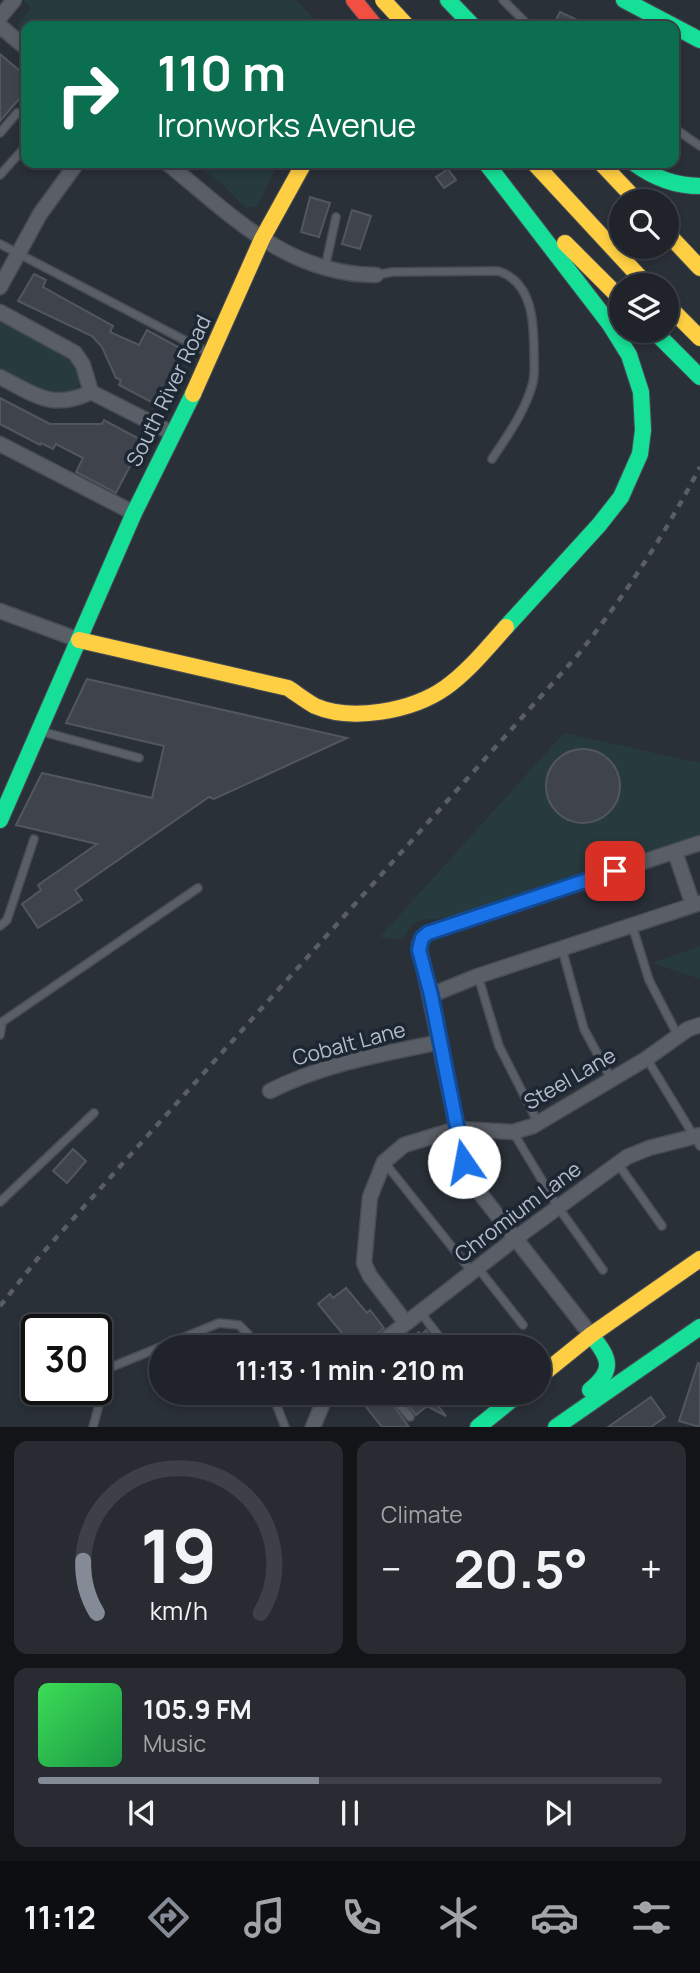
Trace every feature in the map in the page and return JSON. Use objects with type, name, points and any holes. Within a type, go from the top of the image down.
[{"type":"main road","points":[[354,0],[371,21]]},
{"type":"main road","points":[[383,0],[402,21]]},
{"type":"main road","points":[[378,21],[390,0]]},
{"type":"main road","points":[[448,0],[468,21]]},
{"type":"main road","points":[[624,0],[664,21]]},
{"type":"main road","points":[[679,29],[700,40]]},
{"type":"main road","name":"South River Road","points":[[0,820],[134,513],[212,355],[262,239],[301,168]]},
{"type":"main road","points":[[490,168],[609,287]]},
{"type":"main road","points":[[79,640],[288,688],[316,706],[350,713],[382,712],[410,706],[444,689],[475,661],[599,525],[621,497],[640,454],[643,430],[641,393],[629,355],[610,323],[490,168]]},
{"type":"main road","points":[[539,168],[636,273]]},
{"type":"main road","points":[[606,168],[626,189]]},
{"type":"main road","points":[[641,168],[665,181],[700,186]]},
{"type":"main road","points":[[679,246],[700,268]]},
{"type":"main road","points":[[679,317],[700,338]]},
{"type":"main road","points":[[666,343],[700,377]]},
{"type":"main road","points":[[551,1367],[591,1335],[700,1259]]},
{"type":"main road","points":[[556,1427],[700,1327]]},
{"type":"main road","points":[[540,1427],[599,1384],[608,1372],[605,1351],[591,1335]]},
{"type":"main road","points":[[478,1427],[505,1405]]},
{"type":"street","points":[[0,17],[14,0]]},
{"type":"street","points":[[0,26],[21,44]]},
{"type":"street","points":[[0,287],[40,214],[73,168]]},
{"type":"street","points":[[173,168],[262,239],[285,253],[325,269],[355,275],[376,275]]},
{"type":"street","points":[[0,312],[75,353],[83,366],[91,392],[172,433]]},
{"type":"street","points":[[0,377],[52,401],[81,397],[91,392]]},
{"type":"street","points":[[0,444],[134,513]]},
{"type":"street","points":[[0,611],[79,640]]},
{"type":"street","points":[[591,1335],[472,1183],[464,1162],[431,995],[419,950],[422,938],[428,933],[700,843]]},
{"type":"street","points":[[431,995],[478,976],[697,904],[675,852]]},
{"type":"street","name":"Steel Lane","points":[[384,1162],[404,1145],[457,1129],[513,1132],[538,1123],[700,1025]]},
{"type":"street","name":"Cobalt Lane","points":[[270,1091],[298,1077],[324,1069],[440,1042]]},
{"type":"street","name":"Chromium Lane","points":[[391,1335],[627,1157],[649,1148],[698,1139]]},
{"type":"street","points":[[384,1162],[370,1197],[364,1263],[370,1276],[406,1323]]},
{"type":"street","points":[[313,1427],[322,1405]]},
{"type":"lane","points":[[503,0],[524,21]]},
{"type":"lane","points":[[0,133],[17,113]]},
{"type":"lane","points":[[679,131],[700,146]]},
{"type":"lane","points":[[0,175],[21,152]]},
{"type":"lane","points":[[325,269],[336,218]]},
{"type":"lane","points":[[0,244],[212,355]]},
{"type":"lane","points":[[376,275],[392,272],[498,271],[510,275],[522,288],[531,310],[534,380],[519,417],[492,459]]},
{"type":"lane","points":[[39,730],[139,758]]},
{"type":"lane","points":[[0,926],[8,920],[34,839]]},
{"type":"lane","points":[[0,1035],[2,1022],[198,888]]},
{"type":"lane","points":[[632,926],[649,980],[678,1036]]},
{"type":"lane","points":[[562,949],[584,1029],[612,1080]]},
{"type":"lane","points":[[478,976],[499,1045],[538,1123]]},
{"type":"lane","points":[[646,1059],[698,1139]]},
{"type":"lane","points":[[0,1202],[94,1113]]},
{"type":"lane","points":[[513,1132],[558,1207],[603,1270]]},
{"type":"lane","points":[[384,1162],[523,1325]]},
{"type":"lane","points":[[618,1164],[662,1226]]},
{"type":"lane","points":[[420,1312],[437,1335]]},
{"type":"lane","points":[[190,1335],[219,1323],[239,1325],[248,1335]]},
{"type":"lane","points":[[93,1427],[109,1368],[149,1352]]},
{"type":"lane","points":[[277,1405],[285,1427]]},
{"type":"lane","points":[[400,1405],[410,1418]]},
{"type":"green space","points":[[23,0],[296,0],[315,21],[21,21],[21,28],[17,25],[31,8]]},
{"type":"green space","points":[[201,168],[276,168],[258,206],[246,208]]},
{"type":"green space","points":[[0,317],[72,355],[81,380],[75,391],[55,398],[0,371]]},
{"type":"green space","points":[[564,733],[700,763],[700,834],[451,918],[422,920],[412,925],[402,940],[380,937]]},
{"type":"green space","points":[[700,946],[700,979],[652,963]]},
{"type":"building","points":[[560,12],[579,21],[556,21]]},
{"type":"building","points":[[0,54],[20,71],[21,69],[21,100],[19,99],[0,121]]},
{"type":"building","points":[[448,169],[456,180],[444,188],[436,177]]},
{"type":"building","points":[[310,197],[330,203],[319,237],[301,232]]},
{"type":"building","points":[[352,210],[371,216],[360,249],[342,244]]},
{"type":"building","points":[[34,274],[46,280],[43,287],[113,326],[110,332],[139,345],[147,330],[185,351],[157,405],[119,385],[121,380],[116,378],[102,347],[92,336],[18,301]]},
{"type":"building","points":[[0,398],[50,424],[102,424],[104,420],[143,441],[116,493],[76,472],[83,458],[56,444],[53,449],[41,443],[40,445],[0,424]]},
{"type":"building","points":[[87,679],[347,738],[214,799],[209,797],[75,890],[82,900],[38,928],[22,904],[41,890],[38,885],[97,844],[16,825],[42,773],[152,798],[164,746],[66,723]]},
{"type":"building","points":[[583,749],[597,752],[609,760],[617,772],[620,786],[617,800],[609,812],[597,820],[583,823],[569,820],[557,812],[549,800],[546,786],[549,772],[557,760],[569,752]]},
{"type":"building","points":[[73,1149],[86,1161],[67,1183],[53,1171]]},
{"type":"building","points":[[346,1288],[367,1313],[370,1310],[384,1328],[375,1335],[339,1335],[342,1333],[318,1304],[330,1294],[333,1298]]},
{"type":"building","points":[[698,1363],[700,1364],[700,1427],[679,1421]]},
{"type":"building","points":[[651,1397],[665,1417],[651,1427],[608,1427]]},
{"type":"building","points":[[365,1405],[393,1405],[409,1427],[382,1427]]},
{"type":"building","points":[[408,1405],[437,1405],[446,1416],[427,1406],[416,1415]]},
{"type":"railway","points":[[0,1306],[39,1257],[577,656],[643,564],[700,467]]},
{"type":"traffic: fast","points":[[448,0],[468,21]]},
{"type":"traffic: fast","points":[[624,0],[664,21]]},
{"type":"traffic: fast","points":[[679,29],[700,40]]},
{"type":"traffic: fast","points":[[490,168],[609,323],[629,355],[641,392],[643,430],[640,454],[621,497],[506,627]]},
{"type":"traffic: fast","points":[[642,168],[665,180],[700,186]]},
{"type":"traffic: fast","points":[[666,343],[700,377]]},
{"type":"traffic: fast","points":[[0,820],[134,513],[193,394]]},
{"type":"traffic: fast","points":[[556,1427],[700,1327]]},
{"type":"traffic: fast","points":[[590,1390],[603,1376],[607,1364],[606,1357],[591,1335]]},
{"type":"traffic: fast","points":[[478,1427],[505,1405]]},
{"type":"traffic: slow","points":[[383,0],[402,21]]},
{"type":"traffic: slow","points":[[193,394],[262,239],[301,168]]},
{"type":"traffic: slow","points":[[539,168],[636,273]]},
{"type":"traffic: slow","points":[[606,168],[626,189]]},
{"type":"traffic: slow","points":[[565,243],[609,287]]},
{"type":"traffic: slow","points":[[679,246],[700,268]]},
{"type":"traffic: slow","points":[[679,317],[700,338]]},
{"type":"traffic: slow","points":[[79,640],[288,688],[315,706],[330,711],[364,713],[382,712],[416,703],[445,688],[469,667],[506,627]]},
{"type":"traffic: slow","points":[[551,1367],[591,1335],[700,1259]]},
{"type":"traffic: jam","points":[[354,0],[371,21]]},
{"type":"route","points":[[464,1162],[431,995],[419,955],[422,938],[428,933],[615,871]]}]
